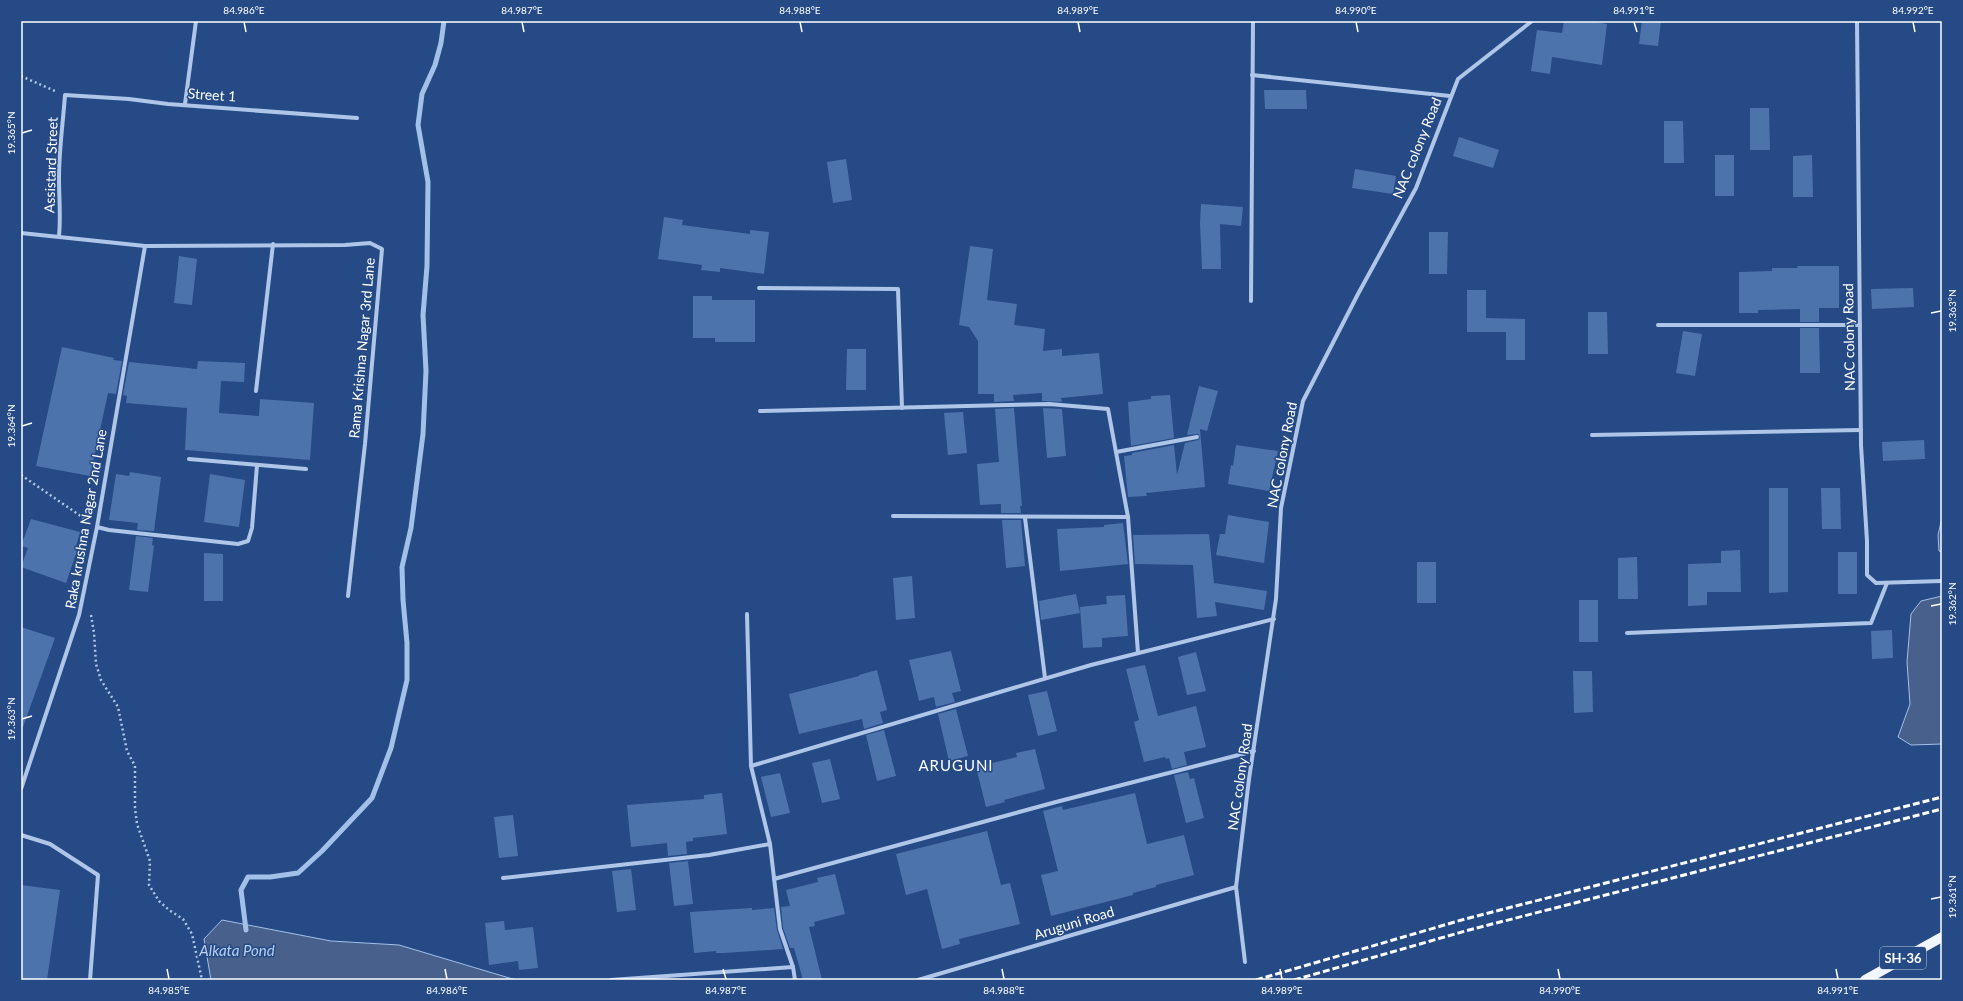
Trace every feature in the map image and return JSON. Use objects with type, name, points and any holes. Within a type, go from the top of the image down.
[{"type":"main road","name":"SH-36","points":[[1868,979],[1942,937]]},
{"type":"street","points":[[185,104],[196,21]]},
{"type":"street","points":[[1251,301],[1253,21]]},
{"type":"street","name":"NAC colony Road","points":[[1245,962],[1236,886],[1254,751],[1274,619],[1281,508],[1303,401],[1358,294],[1416,188],[1450,96],[1458,79],[1532,21]]},
{"type":"street","name":"NAC colony Road","points":[[1857,21],[1861,430],[1867,541],[1867,575],[1876,583],[1942,581]]},
{"type":"street","points":[[1252,75],[1450,96]]},
{"type":"street","name":"Street 1","points":[[65,95],[357,118]]},
{"type":"street","name":"Assistard Street","points":[[59,236],[61,218],[59,178],[65,95]]},
{"type":"street","name":"Rama Krishna Nagar 3rd Lane","points":[[21,233],[145,246],[274,244],[345,245],[370,243],[382,249],[365,444],[348,596]]},
{"type":"street","points":[[256,392],[274,244]]},
{"type":"street","name":"Raka krushna Nagar 2nd Lane","points":[[21,790],[80,615],[97,527],[145,246]]},
{"type":"street","points":[[759,288],[898,289],[902,408]]},
{"type":"street","points":[[1658,325],[1860,325]]},
{"type":"street","points":[[760,412],[1049,404],[1108,409],[1128,517],[1138,653]]},
{"type":"street","points":[[1592,435],[1861,430]]},
{"type":"street","points":[[1116,452],[1197,437]]},
{"type":"street","points":[[189,458],[306,469]]},
{"type":"street","points":[[97,527],[109,530],[238,544],[248,541],[252,528],[257,465]]},
{"type":"street","points":[[893,516],[1025,518],[1128,517]]},
{"type":"street","points":[[1025,518],[1045,678]]},
{"type":"street","points":[[1627,633],[1871,623],[1887,583]]},
{"type":"street","points":[[747,614],[751,766],[770,844],[780,929],[793,968],[795,980]]},
{"type":"street","points":[[751,766],[1045,678],[1274,619]]},
{"type":"street","points":[[774,880],[1056,802],[1254,751]]},
{"type":"street","points":[[21,835],[50,844],[98,875],[90,980]]},
{"type":"street","points":[[503,878],[709,855],[770,844]]},
{"type":"street","name":"Aruguni Road","points":[[918,980],[1236,886]]},
{"type":"street","points":[[611,980],[793,968]]},
{"type":"path","points":[[21,76],[65,95]]},
{"type":"path","points":[[21,475],[97,527]]},
{"type":"path","points":[[90,611],[94,633],[96,664],[101,680],[118,707],[127,751],[135,766],[135,808],[137,824],[150,861],[149,885],[160,901],[169,910],[183,919],[192,934],[202,980]]},
{"type":"water","points":[[1942,518],[1942,552],[1939,551],[1938,535]]},
{"type":"water","points":[[1942,596],[1942,744],[1911,745],[1898,737],[1910,704],[1907,662],[1911,614],[1921,601]]},
{"type":"water","name":"Alkata Pond","points":[[222,920],[331,941],[399,945],[516,980],[211,980],[204,939]]},
{"type":"building","points":[[1564,21],[1590,21],[1607,24],[1602,65],[1552,57],[1550,74],[1531,71],[1537,30],[1562,33]]},
{"type":"building","points":[[1642,21],[1661,21],[1658,46],[1639,44]]},
{"type":"building","points":[[1264,90],[1306,90],[1307,109],[1265,109]]},
{"type":"building","points":[[1750,108],[1769,108],[1770,150],[1750,150]]},
{"type":"building","points":[[1664,121],[1683,121],[1684,163],[1664,163]]},
{"type":"building","points":[[1459,137],[1499,150],[1493,168],[1453,156]]},
{"type":"building","points":[[1715,155],[1734,155],[1734,196],[1715,196]]},
{"type":"building","points":[[1812,155],[1813,197],[1793,197],[1793,156]]},
{"type":"building","points":[[846,159],[852,200],[833,203],[827,162]]},
{"type":"building","points":[[1355,169],[1396,176],[1393,194],[1352,188]]},
{"type":"building","points":[[1201,204],[1243,207],[1241,226],[1220,224],[1221,269],[1202,269],[1200,223]]},
{"type":"building","points":[[664,217],[683,220],[682,225],[750,234],[750,230],[769,232],[764,274],[720,268],[720,272],[701,270],[702,265],[658,259]]},
{"type":"building","points":[[1429,232],[1448,232],[1447,274],[1429,274]]},
{"type":"building","points":[[970,246],[993,249],[987,300],[1017,304],[1014,325],[1045,329],[1043,351],[1062,349],[1062,356],[1099,353],[1103,394],[1061,398],[1062,402],[1042,401],[1042,393],[1013,395],[1014,401],[994,402],[994,394],[978,394],[978,341],[969,327],[959,325]]},
{"type":"building","points":[[179,256],[197,259],[192,305],[174,303]]},
{"type":"building","points":[[1797,266],[1839,266],[1839,308],[1819,308],[1819,322],[1800,322],[1800,309],[1758,310],[1758,313],[1739,313],[1739,272],[1772,271],[1772,268],[1798,268]]},
{"type":"building","points":[[1913,288],[1914,307],[1872,309],[1871,289]]},
{"type":"building","points":[[1467,290],[1486,290],[1486,318],[1525,319],[1525,360],[1506,360],[1506,332],[1467,332]]},
{"type":"building","points":[[693,296],[712,296],[712,300],[755,300],[755,342],[715,342],[715,338],[693,338]]},
{"type":"building","points":[[1588,312],[1607,312],[1608,354],[1588,354]]},
{"type":"building","points":[[1800,328],[1819,328],[1820,373],[1800,373]]},
{"type":"building","points":[[1683,331],[1702,334],[1695,376],[1676,373]]},
{"type":"building","points":[[62,347],[122,361],[116,394],[108,393],[90,476],[36,466]]},
{"type":"building","points":[[847,349],[866,349],[866,390],[846,390]]},
{"type":"building","points":[[198,361],[245,363],[244,382],[221,381],[219,413],[259,416],[260,399],[314,403],[310,460],[185,450],[187,408],[126,403],[127,396],[123,395],[129,362],[197,369]]},
{"type":"building","points":[[1199,386],[1218,391],[1207,431],[1200,429],[1205,487],[1146,493],[1147,496],[1128,497],[1124,456],[1132,455],[1132,453],[1174,445],[1177,475],[1185,443],[1198,440],[1200,438],[1198,434],[1187,435]]},
{"type":"building","points":[[1170,395],[1174,438],[1131,446],[1128,402],[1151,399],[1151,396]]},
{"type":"building","points":[[1014,408],[1022,506],[1020,506],[1021,513],[1001,513],[1001,504],[980,505],[977,464],[999,462],[995,409]]},
{"type":"building","points":[[1043,408],[1062,409],[1066,456],[1047,458]]},
{"type":"building","points":[[963,412],[967,453],[948,455],[944,413]]},
{"type":"building","points":[[1924,440],[1925,459],[1883,461],[1882,442]]},
{"type":"building","points":[[1236,445],[1278,451],[1269,491],[1228,484],[1231,465],[1233,466]]},
{"type":"building","points":[[130,472],[161,477],[154,531],[137,530],[138,523],[109,520],[116,474],[129,476]]},
{"type":"building","points":[[210,474],[245,480],[239,527],[204,522]]},
{"type":"building","points":[[1769,488],[1788,488],[1788,592],[1769,593]]},
{"type":"building","points":[[1821,488],[1840,488],[1841,529],[1822,529]]},
{"type":"building","points":[[1228,515],[1269,522],[1264,563],[1216,555],[1220,534],[1225,534]]},
{"type":"building","points":[[31,519],[80,532],[75,550],[77,551],[66,583],[21,567],[28,548],[21,546]]},
{"type":"building","points":[[1002,520],[1021,520],[1025,566],[1006,568]]},
{"type":"building","points":[[1123,523],[1128,564],[1060,571],[1057,529],[1104,527],[1104,525]]},
{"type":"building","points":[[1209,534],[1214,583],[1267,591],[1264,610],[1215,602],[1217,616],[1197,618],[1193,565],[1135,564],[1133,535]]},
{"type":"building","points":[[136,536],[153,538],[152,545],[154,546],[148,592],[129,590]]},
{"type":"building","points":[[1740,550],[1741,592],[1707,592],[1707,605],[1688,606],[1688,564],[1721,563],[1721,551]]},
{"type":"building","points":[[1838,552],[1857,552],[1857,594],[1838,594]]},
{"type":"building","points":[[204,553],[223,554],[223,601],[204,601]]},
{"type":"building","points":[[1637,557],[1638,599],[1618,599],[1618,558]]},
{"type":"building","points":[[1417,562],[1436,562],[1436,603],[1417,603]]},
{"type":"building","points":[[912,576],[915,618],[896,620],[893,578]]},
{"type":"building","points":[[1076,594],[1080,613],[1041,620],[1039,601]]},
{"type":"building","points":[[1125,595],[1128,636],[1102,638],[1102,647],[1083,648],[1080,607],[1107,604],[1106,596]]},
{"type":"building","points":[[1579,600],[1598,600],[1598,642],[1579,642]]},
{"type":"building","points":[[21,627],[55,638],[23,727],[21,727]]},
{"type":"building","points":[[1892,630],[1893,658],[1872,659],[1871,631]]},
{"type":"building","points":[[951,651],[961,691],[952,693],[955,702],[936,707],[934,697],[919,701],[909,660]]},
{"type":"building","points":[[1196,652],[1206,691],[1187,695],[1178,657]]},
{"type":"building","points":[[1145,665],[1158,716],[1196,706],[1206,747],[1184,752],[1187,765],[1172,769],[1169,758],[1166,759],[1165,757],[1144,762],[1134,722],[1139,720],[1126,669]]},
{"type":"building","points":[[877,670],[887,710],[880,712],[883,723],[864,729],[862,719],[799,734],[789,694]]},
{"type":"building","points":[[1573,671],[1592,671],[1593,712],[1574,713]]},
{"type":"building","points":[[1047,691],[1057,731],[1038,736],[1028,695]]},
{"type":"building","points":[[956,709],[968,756],[949,761],[938,714]]},
{"type":"building","points":[[884,730],[896,776],[877,781],[866,735]]},
{"type":"building","points":[[1035,749],[1045,789],[1004,800],[1005,802],[986,807],[976,767],[1017,757],[1016,753]]},
{"type":"building","points":[[830,759],[840,799],[822,803],[812,763]]},
{"type":"building","points":[[1188,772],[1190,779],[1194,778],[1204,818],[1186,823],[1174,775]]},
{"type":"building","points":[[780,773],[790,813],[771,817],[761,777]]},
{"type":"building","points":[[722,793],[727,834],[693,838],[693,841],[686,842],[687,854],[668,856],[667,843],[631,847],[627,805],[704,799],[704,795]]},
{"type":"building","points":[[1135,793],[1147,844],[1184,835],[1194,875],[1156,885],[1156,887],[1133,893],[1133,895],[1051,916],[1041,875],[1058,871],[1043,811],[1062,806],[1063,810]]},
{"type":"building","points":[[513,815],[518,856],[499,858],[494,817]]},
{"type":"building","points":[[987,831],[1001,885],[1010,883],[1020,924],[959,939],[960,944],[942,949],[927,889],[906,895],[896,854]]},
{"type":"building","points":[[688,861],[693,904],[674,906],[669,863]]},
{"type":"building","points":[[631,869],[636,910],[617,912],[612,871]]},
{"type":"building","points":[[835,874],[845,914],[814,922],[815,926],[809,927],[822,980],[803,980],[794,948],[790,948],[783,928],[781,907],[790,906],[786,890],[818,882],[817,878]]},
{"type":"building","points":[[21,885],[60,890],[47,980],[21,980]]},
{"type":"building","points":[[752,908],[752,910],[774,908],[777,930],[783,949],[724,953],[716,953],[716,951],[694,953],[690,912]]},
{"type":"building","points":[[504,921],[505,930],[533,927],[538,968],[519,970],[518,961],[489,965],[485,923]]},
{"type":"waterway","points":[[246,930],[241,890],[248,877],[270,877],[298,873],[322,851],[372,798],[391,748],[407,680],[407,643],[402,567],[411,528],[423,434],[426,371],[423,315],[427,266],[428,182],[418,125],[422,94],[435,65],[441,43],[444,21]]},
{"type":"railway","points":[[1256,980],[1465,919],[1942,797]]},
{"type":"railway","points":[[1294,980],[1469,930],[1942,809]]},
{"type":"district","name":"ARUGUNI","points":[[956,766]]}]
